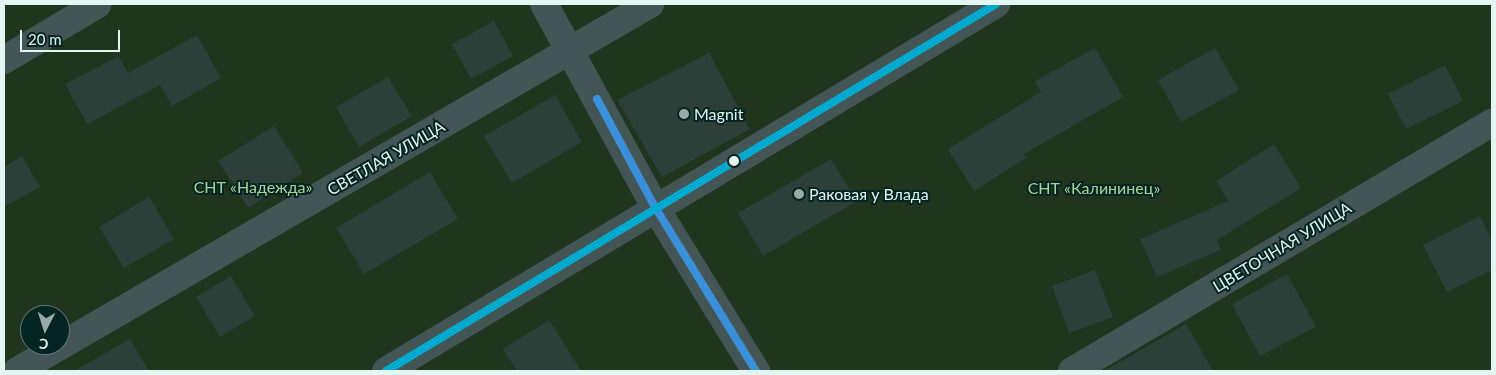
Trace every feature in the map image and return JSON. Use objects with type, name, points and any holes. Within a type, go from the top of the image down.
[{"type":"street","points":[[4,60],[98,4]]},
{"type":"street","points":[[544,4],[655,207],[756,371]]},
{"type":"street","name":"СВЕТЛАЯ УЛИЦА","points":[[17,371],[650,4]]},
{"type":"street","points":[[386,371],[655,207],[996,4]]},
{"type":"street","name":"ЦВЕТОЧНАЯ УЛИЦА","points":[[1072,371],[1492,123]]},
{"type":"green space","points":[[4,4],[1492,4],[1492,371],[4,371]]},
{"type":"building","points":[[494,21],[513,56],[471,79],[452,44]]},
{"type":"building","points":[[197,35],[221,78],[172,106],[160,85],[87,124],[65,84],[119,56],[128,73]]},
{"type":"building","points":[[1095,48],[1123,97],[1024,154],[1026,158],[974,191],[948,149],[1041,92],[1035,81]]},
{"type":"building","points":[[1215,48],[1239,90],[1181,122],[1158,80]]},
{"type":"building","name":"Magnit","points":[[709,53],[750,129],[662,177],[617,100]]},
{"type":"building","points":[[1445,65],[1463,101],[1406,129],[1388,94]]},
{"type":"building","points":[[388,77],[412,116],[359,147],[336,107]]},
{"type":"building","points":[[555,95],[582,142],[512,183],[484,136]]},
{"type":"building","points":[[274,126],[303,173],[248,208],[218,161]]},
{"type":"building","points":[[1274,144],[1301,188],[1217,240],[1221,250],[1157,277],[1140,239],[1228,201],[1216,181]]},
{"type":"building","points":[[22,156],[40,187],[4,207],[4,167]]},
{"type":"building","points":[[831,159],[857,201],[763,256],[738,213]]},
{"type":"building","points":[[430,172],[458,219],[364,274],[336,228]]},
{"type":"building","points":[[149,197],[174,239],[124,268],[99,227]]},
{"type":"building","points":[[1480,216],[1492,240],[1492,270],[1447,292],[1423,245]]},
{"type":"building","points":[[1095,270],[1113,317],[1069,333],[1052,286]]},
{"type":"building","points":[[1287,274],[1316,327],[1260,356],[1232,304]]},
{"type":"building","points":[[231,276],[255,316],[220,337],[196,297]]},
{"type":"building","points":[[549,320],[581,371],[517,371],[503,349]]},
{"type":"building","points":[[1186,324],[1213,371],[1104,371]]},
{"type":"building","points":[[130,339],[149,371],[74,371]]},
{"type":"transit line","points":[[386,371],[996,4]]},
{"type":"transit line","points":[[597,99],[655,207],[756,371]]},
{"type":"place","name":"Magnit","points":[[684,114]]},
{"type":"place","name":"Раковая у Влада","points":[[799,194]]},
{"type":"park label","name":"СНТ «Надежда»","points":[[253,187]]},
{"type":"park label","name":"СНТ «Калининец»","points":[[1094,188]]}]
